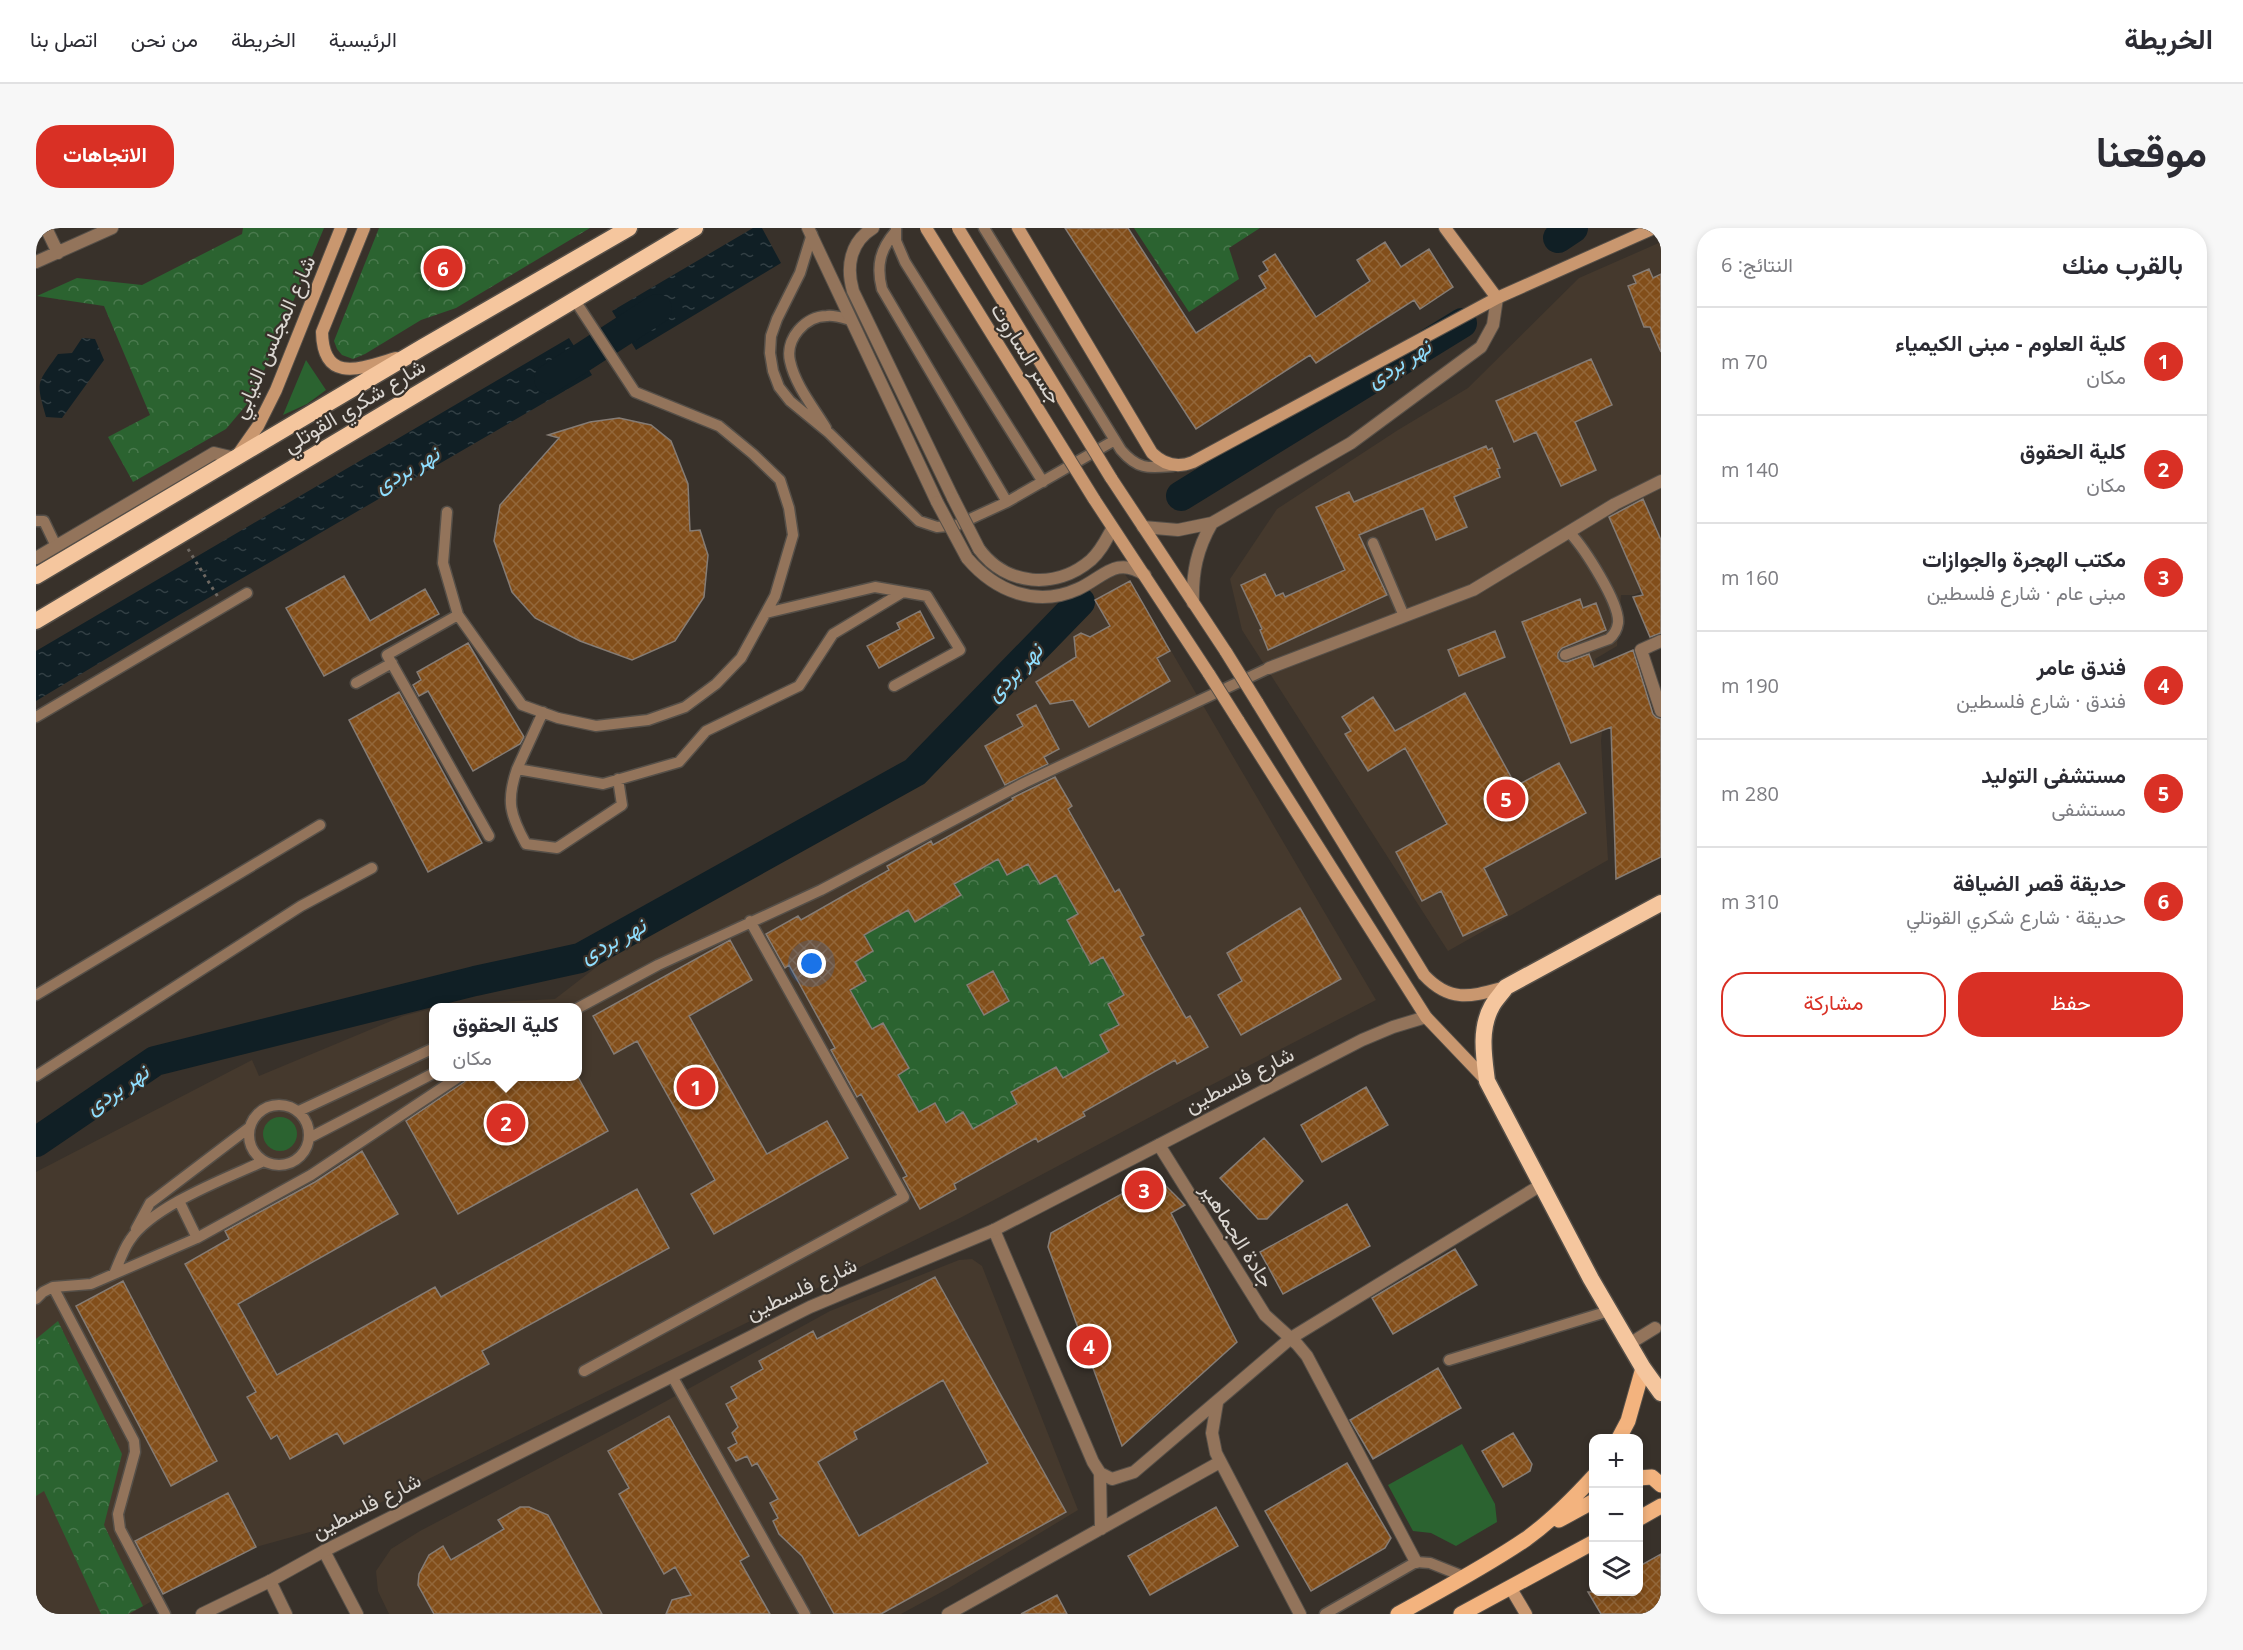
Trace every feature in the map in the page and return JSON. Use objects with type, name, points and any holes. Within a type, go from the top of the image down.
[{"type":"highway","name":"شارع شكري القوتلي","points":[[36,576],[412,353],[629,228]]},
{"type":"highway","name":"شارع شكري القوتلي","points":[[36,621],[695,228]]},
{"type":"highway","points":[[1661,903],[1506,987],[1492,1006],[1484,1028],[1487,1081],[1609,1311],[1643,1368],[1661,1393]]},
{"type":"main road","name":"شارع المجلس النيابي","points":[[235,458],[258,426],[272,399],[341,228]]},
{"type":"main road","name":"شارع المجلس النيابي","points":[[364,228],[322,332],[322,349],[331,363],[347,370],[412,353]]},
{"type":"main road","name":"جسر الساروت","points":[[926,228],[1112,529],[1209,674],[1426,1017],[1487,1081]]},
{"type":"main road","name":"جسر الساروت","points":[[958,228],[1111,478],[1226,652],[1424,975],[1439,989],[1459,996],[1470,996],[1506,987]]},
{"type":"main road","points":[[1018,228],[1152,453],[1164,462],[1177,466],[1193,462],[1497,298],[1654,228]]},
{"type":"main road","points":[[1445,228],[1497,298]]},
{"type":"main road","points":[[1621,1434],[1628,1421],[1643,1368]]},
{"type":"main road","points":[[1643,1478],[1652,1477],[1661,1485]]},
{"type":"main road","points":[[1527,1538],[1567,1505],[1589,1480]]},
{"type":"main road","points":[[1398,1614],[1589,1503]]},
{"type":"main road","points":[[1643,1516],[1661,1506]]},
{"type":"main road","points":[[1461,1614],[1589,1544]]},
{"type":"main road","points":[[1510,1587],[1526,1614]]},
{"type":"street","points":[[46,228],[58,253]]},
{"type":"street","points":[[36,262],[111,228]]},
{"type":"street","points":[[873,228],[859,241],[850,260],[849,270],[853,291],[953,498],[979,549],[989,562],[1022,579],[1059,578],[1076,570],[1091,559],[1104,545],[1112,529]]},
{"type":"street","points":[[810,231],[937,502],[967,558],[980,573],[991,582],[1017,594],[1047,597],[1077,590],[1116,568],[1132,568],[1144,576]]},
{"type":"street","points":[[1143,527],[1178,530],[1212,523],[1351,443],[1481,347],[1493,325],[1497,298]]},
{"type":"street","points":[[36,558],[214,453],[235,458]]},
{"type":"street","points":[[1269,668],[1473,590],[1615,504],[1661,482]]},
{"type":"street","points":[[1193,603],[1192,582],[1195,561],[1212,523]]},
{"type":"street","points":[[1661,641],[1641,650],[1661,711]]},
{"type":"street","name":"شارع فلسطين","points":[[202,1614],[810,1307],[993,1230],[1362,1040],[1426,1017]]},
{"type":"street","name":"جادة الجماهير","points":[[1159,1145],[1260,1308],[1270,1322],[1291,1338],[1311,1363],[1416,1562]]},
{"type":"street","points":[[993,1230],[1093,1462],[1100,1473],[1112,1479],[1134,1472],[1291,1338],[1541,1185]]},
{"type":"street","points":[[1629,1344],[1658,1328]]},
{"type":"street","points":[[1218,1402],[1212,1423],[1212,1433],[1220,1462],[1300,1614]]},
{"type":"street","points":[[948,1614],[1220,1462]]},
{"type":"street","points":[[1100,1473],[1101,1529]]},
{"type":"street","points":[[324,1551],[357,1614]]},
{"type":"street","points":[[270,1581],[286,1614]]},
{"type":"lane","points":[[984,228],[1115,440],[1130,460],[1139,466],[1177,466]]},
{"type":"lane","points":[[896,230],[900,252],[905,262],[1043,482]]},
{"type":"lane","points":[[896,230],[880,258],[879,279],[882,289],[1007,502]]},
{"type":"lane","points":[[810,231],[800,273],[771,336],[770,353],[773,371],[779,387],[790,401],[829,434],[911,515],[928,525],[947,527],[957,525],[1007,502],[1115,440]]},
{"type":"lane","points":[[447,512],[443,563],[458,615],[522,705],[596,726],[648,720],[685,707],[716,684],[741,658],[775,596],[793,535],[789,508],[780,480],[719,426],[635,392],[574,299]]},
{"type":"lane","points":[[829,434],[794,375],[789,359],[790,343],[798,329],[811,319],[827,315],[850,320]]},
{"type":"lane","points":[[36,521],[44,521],[56,546]]},
{"type":"lane","points":[[1565,655],[1608,639],[1613,636],[1618,625],[1617,614],[1597,569],[1585,550],[1570,533]]},
{"type":"lane","points":[[1373,543],[1404,616]]},
{"type":"lane","points":[[766,613],[875,587],[927,596],[960,650],[894,686]]},
{"type":"lane","points":[[517,769],[603,784],[679,762],[706,731],[799,686],[833,634],[903,592]]},
{"type":"lane","points":[[36,717],[247,593]]},
{"type":"lane","points":[[458,615],[387,655],[489,836]]},
{"type":"lane","points":[[356,683],[392,663]]},
{"type":"lane","points":[[582,1006],[658,965],[821,890],[1024,783],[1269,668]]},
{"type":"lane","points":[[543,712],[509,791],[514,822],[526,844],[557,848],[622,805],[618,780]]},
{"type":"lane","points":[[36,995],[320,825]]},
{"type":"lane","points":[[36,1076],[301,906],[372,868]]},
{"type":"lane","points":[[584,1371],[904,1197],[750,921]]},
{"type":"lane","points":[[299,1112],[429,1050]]},
{"type":"lane","points":[[309,1138],[429,1076]]},
{"type":"lane","points":[[36,1299],[53,1287],[91,1284],[197,1238],[311,1175],[454,1081]]},
{"type":"lane","points":[[270,1106],[290,1107],[299,1112],[309,1128],[307,1148],[293,1162],[284,1165],[274,1165],[264,1161],[257,1155],[249,1137],[254,1118],[270,1106]]},
{"type":"lane","points":[[114,1274],[150,1203],[250,1127]]},
{"type":"lane","points":[[301,1156],[311,1175]]},
{"type":"lane","points":[[130,1239],[149,1221],[179,1201],[264,1161]]},
{"type":"lane","points":[[179,1201],[197,1238]]},
{"type":"lane","points":[[53,1287],[134,1441],[135,1452],[118,1514],[120,1529],[165,1614]]},
{"type":"lane","points":[[1449,1360],[1609,1311]]},
{"type":"lane","points":[[672,1376],[805,1614]]},
{"type":"lane","points":[[1325,1614],[1416,1562],[1430,1563],[1465,1577]]},
{"type":"path","points":[[179,535],[223,606]]},
{"type":"shaded area","points":[[1661,242],[1661,583],[1634,595],[1621,595],[1617,646],[1595,659],[1607,688],[1601,741],[1608,860],[1448,951],[1242,630],[1230,579],[1277,509],[1398,430],[1468,388],[1579,278]]},
{"type":"shaded area","points":[[1116,563],[1130,581],[1376,1000],[960,1218],[335,1525],[256,1547],[130,1614],[36,1614],[36,1172],[252,1060],[259,1076],[403,1016],[429,1009],[429,1081],[582,1081],[582,1003],[482,1003],[555,999],[638,935],[947,757],[1029,641],[1074,586]]},
{"type":"shaded area","points":[[972,1259],[982,1266],[1078,1510],[949,1588],[901,1614],[389,1614],[378,1591],[376,1571],[391,1549],[420,1531],[639,1416],[830,1311],[959,1260]]},
{"type":"green space","points":[[243,228],[324,228],[253,397],[226,429],[133,482],[108,437],[150,415],[104,306],[37,296],[77,278],[142,285],[242,234]]},
{"type":"green space","points":[[379,228],[590,228],[456,308],[421,320],[353,359],[342,355],[334,341]]},
{"type":"green space","points":[[1134,228],[1260,228],[1229,248],[1239,279],[1189,312]]},
{"type":"green space","points":[[306,360],[326,390],[307,404],[283,415]]},
{"type":"green space","points":[[998,859],[1007,875],[1028,864],[1040,884],[1056,875],[1078,914],[1067,921],[1091,963],[1103,957],[1124,995],[1108,1004],[1119,1025],[1100,1035],[1109,1052],[1063,1078],[1056,1067],[1011,1092],[1017,1104],[973,1129],[946,1123],[935,1103],[919,1112],[898,1075],[908,1067],[883,1023],[872,1029],[850,991],[866,981],[855,962],[873,951],[864,935],[908,910],[915,921],[960,896],[954,884]]},
{"type":"green space","points":[[280,1117],[292,1122],[297,1134],[292,1146],[280,1151],[268,1146],[263,1134],[268,1122]]},
{"type":"green space","points":[[58,1321],[122,1454],[104,1525],[143,1606],[128,1614],[101,1614],[44,1491],[36,1496],[36,1339]]},
{"type":"green space","points":[[1462,1444],[1495,1504],[1497,1522],[1456,1546],[1431,1533],[1413,1531],[1388,1485]]},
{"type":"water","points":[[753,228],[762,228],[781,263],[636,350],[612,311]]},
{"type":"water","points":[[82,338],[95,339],[104,360],[62,418],[46,417],[40,389],[42,378],[58,354],[72,353]]},
{"type":"water","points":[[569,338],[592,375],[179,615],[36,701],[36,651]]},
{"type":"building","points":[[1065,228],[1128,228],[1196,333],[1266,288],[1259,276],[1268,270],[1263,262],[1275,254],[1316,317],[1370,281],[1357,260],[1385,242],[1401,267],[1429,249],[1453,287],[1420,309],[1414,300],[1316,363],[1310,355],[1196,429]]},
{"type":"building","points":[[1649,269],[1653,278],[1661,274],[1661,352],[1650,327],[1644,327],[1628,286],[1636,283],[1633,276]]},
{"type":"building","points":[[1591,359],[1612,405],[1575,422],[1596,470],[1561,486],[1536,432],[1514,442],[1496,401]]},
{"type":"building","points":[[619,418],[651,425],[671,441],[688,484],[690,531],[700,530],[708,555],[704,597],[675,641],[632,660],[580,641],[535,618],[512,592],[494,541],[500,505],[559,438],[548,435],[590,422]]},
{"type":"building","points":[[1486,446],[1488,450],[1492,448],[1500,468],[1497,469],[1500,477],[1454,497],[1467,527],[1436,540],[1423,508],[1359,535],[1387,595],[1268,650],[1260,630],[1262,629],[1241,585],[1265,574],[1276,596],[1283,593],[1285,597],[1345,570],[1316,507],[1349,492],[1354,502]]},
{"type":"building","points":[[1643,499],[1661,540],[1661,633],[1650,637],[1633,597],[1643,595],[1609,517]]},
{"type":"building","points":[[344,576],[370,621],[425,589],[439,614],[324,676],[286,608]]},
{"type":"building","points":[[1130,581],[1170,651],[1157,658],[1170,681],[1089,727],[1073,700],[1050,704],[1036,682],[1076,657],[1074,637],[1081,633],[1090,637],[1110,626],[1095,600]]},
{"type":"building","points":[[1580,599],[1583,608],[1596,603],[1606,630],[1562,648],[1558,653],[1558,658],[1567,662],[1589,654],[1594,667],[1633,650],[1653,714],[1661,719],[1661,857],[1616,879],[1611,727],[1571,743],[1522,622]]},
{"type":"building","points":[[920,611],[934,638],[879,668],[867,646],[900,629],[897,623]]},
{"type":"building","points":[[1495,631],[1505,657],[1459,676],[1448,650]]},
{"type":"building","points":[[468,643],[524,737],[520,744],[473,771],[428,691],[419,696],[413,685],[421,680],[417,672]]},
{"type":"building","points":[[399,692],[482,843],[428,872],[349,720]]},
{"type":"building","points":[[1465,693],[1516,786],[1559,763],[1586,813],[1484,868],[1507,915],[1463,936],[1441,891],[1422,901],[1396,852],[1447,824],[1405,748],[1368,771],[1345,734],[1351,731],[1342,717],[1373,697],[1395,731]]},
{"type":"building","points":[[1036,705],[1059,749],[1044,757],[1048,764],[1005,785],[985,746],[1023,726],[1017,715]]},
{"type":"building","points":[[1055,777],[1072,806],[1068,809],[1115,892],[1119,889],[1144,935],[1140,937],[1186,1018],[1190,1016],[1208,1047],[1177,1064],[1175,1060],[1083,1112],[1085,1116],[1038,1142],[1036,1138],[954,1184],[956,1189],[920,1209],[903,1178],[907,1176],[861,1094],[857,1097],[831,1050],[835,1048],[789,965],[785,968],[766,934],[798,916],[801,920],[889,870],[887,866],[931,841],[933,845],[1013,800],[1012,798]],"holes":[[[998,859],[1007,875],[1028,864],[1040,884],[1056,875],[1078,914],[1067,920],[1091,964],[1103,957],[1124,995],[1108,1004],[1119,1025],[1100,1035],[1109,1052],[1063,1078],[1056,1067],[1011,1092],[1017,1104],[973,1129],[963,1112],[946,1123],[935,1103],[919,1112],[898,1075],[909,1068],[883,1023],[872,1029],[850,990],[866,981],[855,962],[873,951],[864,935],[908,910],[915,922],[961,895],[954,884]]]},
{"type":"building","points":[[1300,908],[1341,979],[1241,1035],[1218,995],[1242,981],[1227,953]]},
{"type":"building","points":[[730,940],[752,980],[689,1016],[767,1154],[827,1121],[848,1158],[714,1234],[691,1194],[715,1180],[637,1041],[614,1054],[593,1016]]},
{"type":"building","points":[[993,971],[1009,1001],[984,1015],[967,985]]},
{"type":"building","points":[[580,1081],[608,1131],[458,1214],[406,1121],[464,1082]]},
{"type":"building","points":[[1366,1087],[1388,1125],[1322,1162],[1301,1125]]},
{"type":"building","points":[[1264,1138],[1303,1181],[1267,1219],[1258,1219],[1220,1178]]},
{"type":"building","points":[[362,1151],[398,1214],[238,1304],[277,1375],[435,1287],[441,1297],[637,1189],[669,1248],[482,1351],[489,1364],[344,1444],[337,1433],[290,1459],[277,1435],[271,1439],[247,1397],[256,1392],[185,1264],[229,1239],[225,1231],[315,1182]]},
{"type":"building","points":[[1150,1170],[1185,1205],[1171,1213],[1237,1342],[1122,1446],[1048,1247],[1051,1233],[1129,1190]]},
{"type":"building","points":[[1347,1204],[1370,1246],[1283,1294],[1260,1252]]},
{"type":"building","points":[[1455,1249],[1477,1285],[1393,1334],[1372,1298]]},
{"type":"building","points":[[935,1277],[1066,1512],[881,1614],[834,1614],[802,1556],[779,1534],[773,1521],[778,1518],[770,1503],[778,1499],[757,1463],[752,1466],[747,1456],[736,1461],[728,1448],[737,1443],[732,1433],[738,1427],[726,1404],[737,1398],[731,1387],[763,1369],[759,1361],[813,1331],[817,1339]],"holes":[[[943,1380],[988,1463],[859,1536],[818,1462],[857,1439],[854,1432]]]},
{"type":"building","points":[[123,1281],[217,1461],[171,1486],[76,1306]]},
{"type":"building","points":[[1438,1368],[1461,1408],[1373,1459],[1350,1420]]},
{"type":"building","points":[[669,1416],[749,1556],[740,1561],[770,1614],[666,1614],[672,1600],[691,1595],[675,1567],[664,1574],[619,1494],[629,1488],[608,1451]]},
{"type":"building","points":[[1513,1433],[1532,1464],[1530,1471],[1503,1487],[1482,1451]]},
{"type":"building","points":[[1347,1463],[1391,1538],[1385,1548],[1311,1591],[1265,1511]]},
{"type":"building","points":[[228,1493],[256,1547],[163,1594],[135,1541]]},
{"type":"building","points":[[520,1507],[529,1507],[548,1515],[602,1614],[434,1614],[418,1585],[419,1574],[429,1555],[443,1546],[451,1560],[504,1529],[498,1520]]},
{"type":"building","points":[[1216,1507],[1238,1546],[1150,1595],[1128,1556]]},
{"type":"building","points":[[1661,1554],[1661,1605],[1644,1614],[1601,1614],[1590,1596],[1643,1596],[1643,1564]]},
{"type":"building","points":[[1057,1595],[1067,1614],[1021,1614]]},
{"type":"waterway","name":"نهر بردى","points":[[1558,238],[1573,228]]},
{"type":"waterway","name":"نهر بردى","points":[[549,379],[657,309]]},
{"type":"waterway","name":"نهر بردى","points":[[1181,496],[1462,323]]},
{"type":"waterway","name":"نهر بردى","points":[[36,1142],[155,1061],[475,981],[580,958],[915,772],[1080,602]]},
{"type":"place","name":"حديقة قصر الضيافة","points":[[443,268]]},
{"type":"place","name":"مستشفى التوليد","points":[[1506,799]]},
{"type":"place","name":"كلية العلوم - مبنى الكيمياء","points":[[696,1087]]},
{"type":"place","name":"كلية الحقوق","points":[[506,1123]]},
{"type":"place","name":"مكتب الهجرة والجوازات","points":[[1144,1190]]},
{"type":"place","name":"فندق عامر","points":[[1089,1346]]}]
